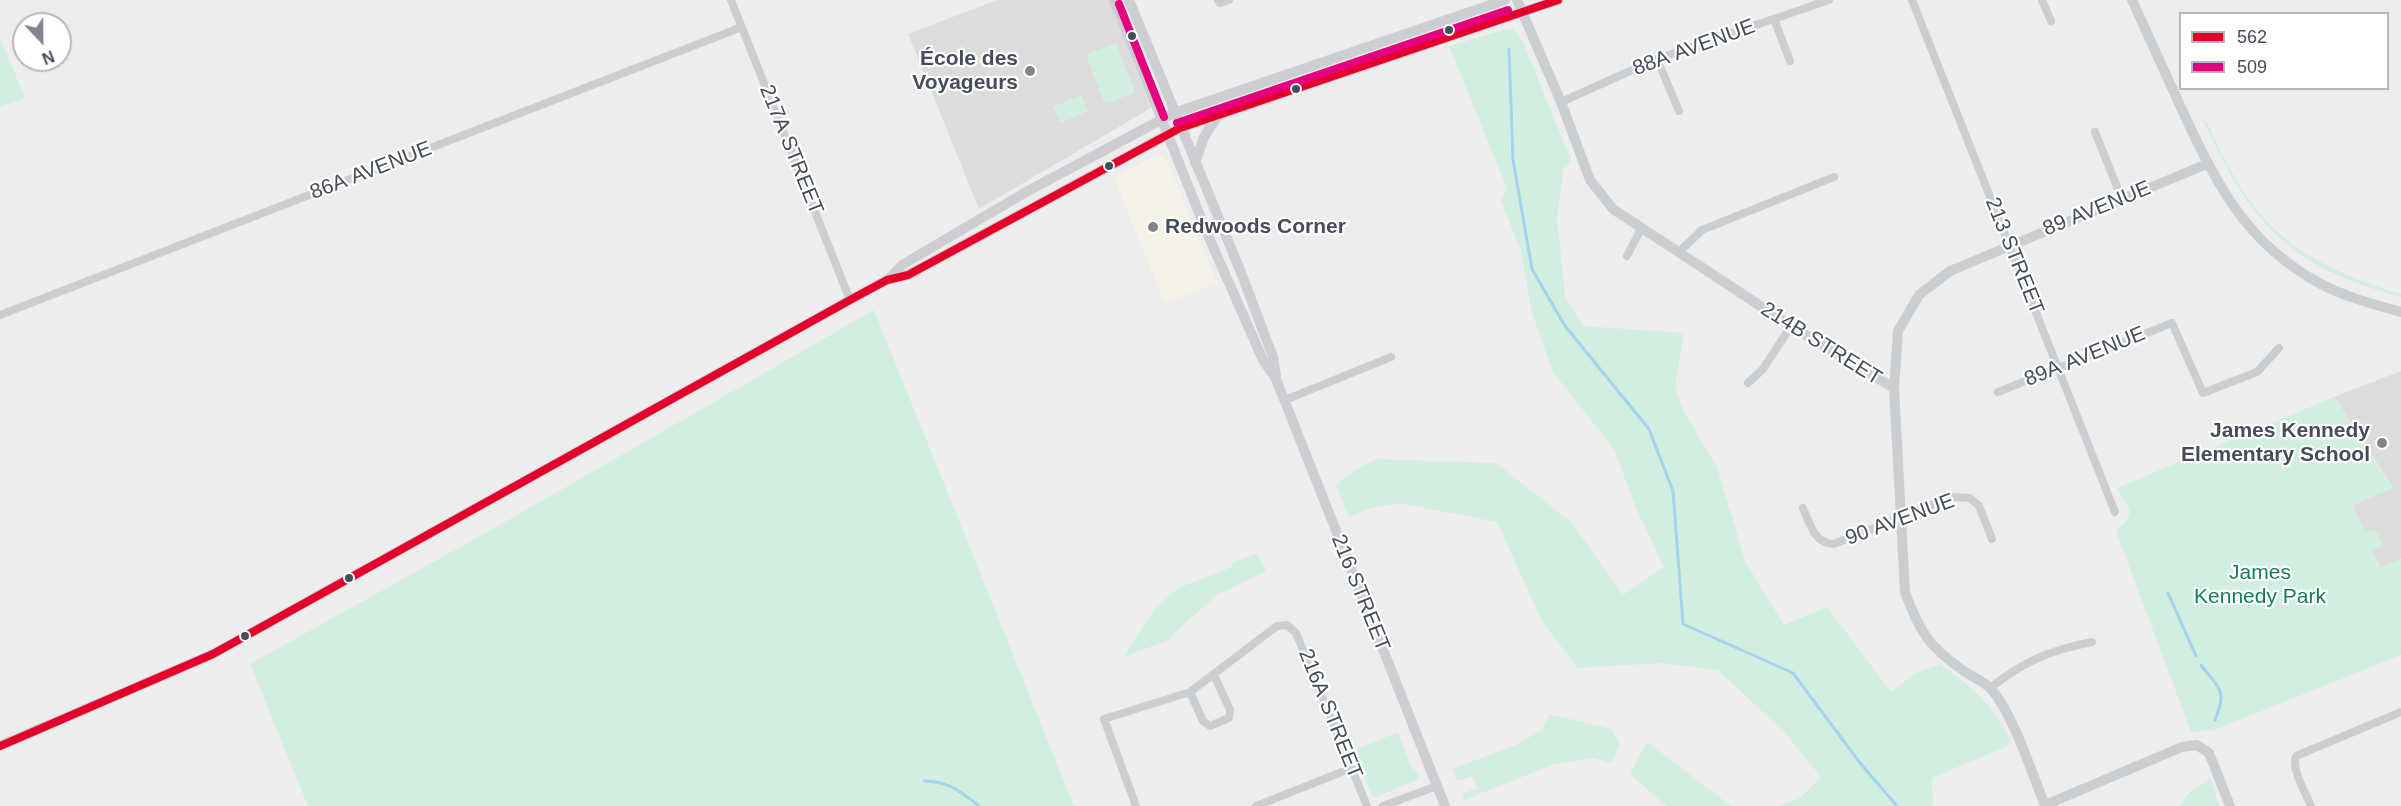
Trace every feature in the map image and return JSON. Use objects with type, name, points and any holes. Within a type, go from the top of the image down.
[{"type":"main road","name":"216 STREET","points":[[1114,0],[1167,134],[1263,360],[1276,379],[1285,400],[1445,806]]},
{"type":"main road","name":"216 STREET","points":[[1129,0],[1273,357],[1276,379]]},
{"type":"main road","points":[[887,280],[902,265],[1026,192],[1174,113],[1505,0]]},
{"type":"main road","points":[[0,746],[213,654],[850,300],[887,280],[908,275],[1167,134],[1558,0]]},
{"type":"main road","points":[[1195,163],[1204,138],[1218,115]]},
{"type":"street","name":"217A STREET","points":[[731,0],[850,300]]},
{"type":"street","points":[[1219,2],[1229,0]]},
{"type":"street","name":"214B STREET","points":[[1517,0],[1561,102],[1590,180],[1613,209],[1791,326],[1894,388],[1905,592],[1914,619],[1928,642],[1962,670],[1990,688],[2006,712],[2044,806]]},
{"type":"street","name":"88A AVENUE","points":[[1561,102],[1657,59],[1829,0]]},
{"type":"street","name":"213 STREET","points":[[1912,0],[2115,512]]},
{"type":"street","points":[[2042,0],[2051,21]]},
{"type":"street","points":[[2132,0],[2207,164],[2236,212],[2263,242],[2288,263],[2342,294],[2401,312]]},
{"type":"street","points":[[1773,19],[1790,62]]},
{"type":"street","name":"86A AVENUE","points":[[0,315],[742,27]]},
{"type":"street","points":[[1657,59],[1679,111]]},
{"type":"street","points":[[2095,132],[2122,199]]},
{"type":"street","name":"89 AVENUE","points":[[1894,388],[1898,331],[1920,295],[1950,271],[2009,244],[2207,164]]},
{"type":"street","points":[[1678,253],[1702,230],[1834,177]]},
{"type":"street","points":[[1627,256],[1641,229]]},
{"type":"street","name":"89A AVENUE","points":[[1998,392],[2172,323],[2203,393],[2257,372],[2279,348]]},
{"type":"street","points":[[1748,384],[1763,369],[1791,326]]},
{"type":"street","points":[[1285,400],[1391,357]]},
{"type":"street","name":"90 AVENUE","points":[[1803,508],[1813,532],[1828,544],[1846,541],[1952,497],[1970,498],[1978,506],[1992,539]]},
{"type":"street","name":"216A STREET","points":[[1214,675],[1277,626],[1287,625],[1296,633],[1367,806]]},
{"type":"street","points":[[1990,688],[2019,666],[2062,648],[2092,642]]},
{"type":"street","points":[[1136,806],[1104,719],[1190,692],[1214,675],[1230,710],[1229,718],[1210,726],[1203,721],[1190,692]]},
{"type":"street","points":[[2311,806],[2298,773],[2296,756],[2401,712]]},
{"type":"street","points":[[2044,806],[2182,747],[2197,745],[2209,753],[2230,806]]},
{"type":"street","points":[[1256,806],[1352,768]]},
{"type":"street","points":[[1383,806],[1437,786]]},
{"type":"shaded area","name":"École des Voyageurs","points":[[997,0],[1109,0],[1151,108],[979,209],[908,34]]},
{"type":"shaded area","points":[[1157,155],[1167,160],[1217,283],[1165,304],[1114,178]]},
{"type":"shaded area","name":"James Kennedy Elementary School","points":[[2401,371],[2401,559],[2380,568],[2353,505],[2393,487],[2334,397]]},
{"type":"green space","points":[[1513,29],[1522,40],[1572,162],[1564,168],[1557,217],[1565,297],[1583,326],[1684,333],[1675,387],[1685,414],[1717,467],[1745,561],[1784,625],[1827,607],[1891,692],[1916,673],[1940,664],[1982,698],[2012,744],[1932,778],[1933,806],[1779,806],[1800,798],[1821,777],[1784,732],[1718,670],[1661,663],[1578,668],[1543,623],[1497,522],[1399,503],[1371,508],[1349,517],[1336,485],[1351,473],[1376,459],[1496,463],[1571,522],[1623,595],[1664,567],[1637,510],[1614,449],[1553,372],[1532,313],[1521,251],[1501,201],[1507,188],[1449,46]]},
{"type":"green space","points":[[0,37],[12,66],[12,72],[14,72],[25,98],[0,107]]},
{"type":"green space","points":[[1116,43],[1135,92],[1105,104],[1086,55]]},
{"type":"green space","points":[[1081,95],[1088,111],[1060,123],[1053,107]]},
{"type":"green space","points":[[2203,120],[2208,124],[2242,189],[2261,214],[2282,235],[2305,253],[2332,268],[2401,294],[2401,297],[2362,285],[2329,271],[2301,255],[2278,236],[2257,214],[2238,187]]},
{"type":"green space","points":[[874,310],[1074,806],[308,806],[250,664],[500,525]]},
{"type":"green space","name":"James Kennedy Park","points":[[2334,397],[2393,488],[2353,505],[2365,533],[2373,530],[2378,534],[2383,546],[2373,551],[2380,567],[2401,559],[2401,655],[2214,730],[2191,732],[2116,531],[2130,514],[2117,488]]},
{"type":"green space","points":[[1257,553],[1266,571],[1217,595],[1169,640],[1123,657],[1156,608],[1178,588],[1232,567],[1232,563]]},
{"type":"green space","points":[[1549,714],[1611,729],[1620,744],[1612,763],[1593,758],[1552,765],[1464,800],[1462,794],[1477,788],[1473,776],[1457,781],[1452,769],[1516,745],[1542,730]]},
{"type":"green space","points":[[1396,733],[1400,736],[1410,765],[1418,773],[1419,779],[1376,797],[1372,795],[1354,750]]},
{"type":"green space","points":[[1647,742],[1731,806],[1666,806],[1630,774]]},
{"type":"green space","points":[[2210,778],[2220,806],[2180,806],[2187,795]]},
{"type":"waterway","points":[[1509,49],[1513,160],[1532,269],[1565,326],[1649,429],[1673,491],[1683,624],[1793,673],[1860,763],[1897,806]]},
{"type":"waterway","points":[[2168,593],[2196,656]]},
{"type":"waterway","points":[[2201,665],[2216,684],[2221,695],[2215,720]]},
{"type":"waterway","points":[[924,781],[932,781],[953,788],[979,806]]},
{"type":"transit line","name":"562","points":[[0,746],[213,654],[850,300],[887,280],[908,275],[1180,128],[1558,0]]},
{"type":"transit line","name":"509","points":[[1119,4],[1164,117]]},
{"type":"transit line","name":"509","points":[[1177,123],[1508,10]]},
{"type":"place","name":"École des Voyageurs","points":[[1030,71]]},
{"type":"place","name":"Redwoods Corner","points":[[1153,227]]},
{"type":"place","name":"James Kennedy Elementary School","points":[[2382,443]]}]
